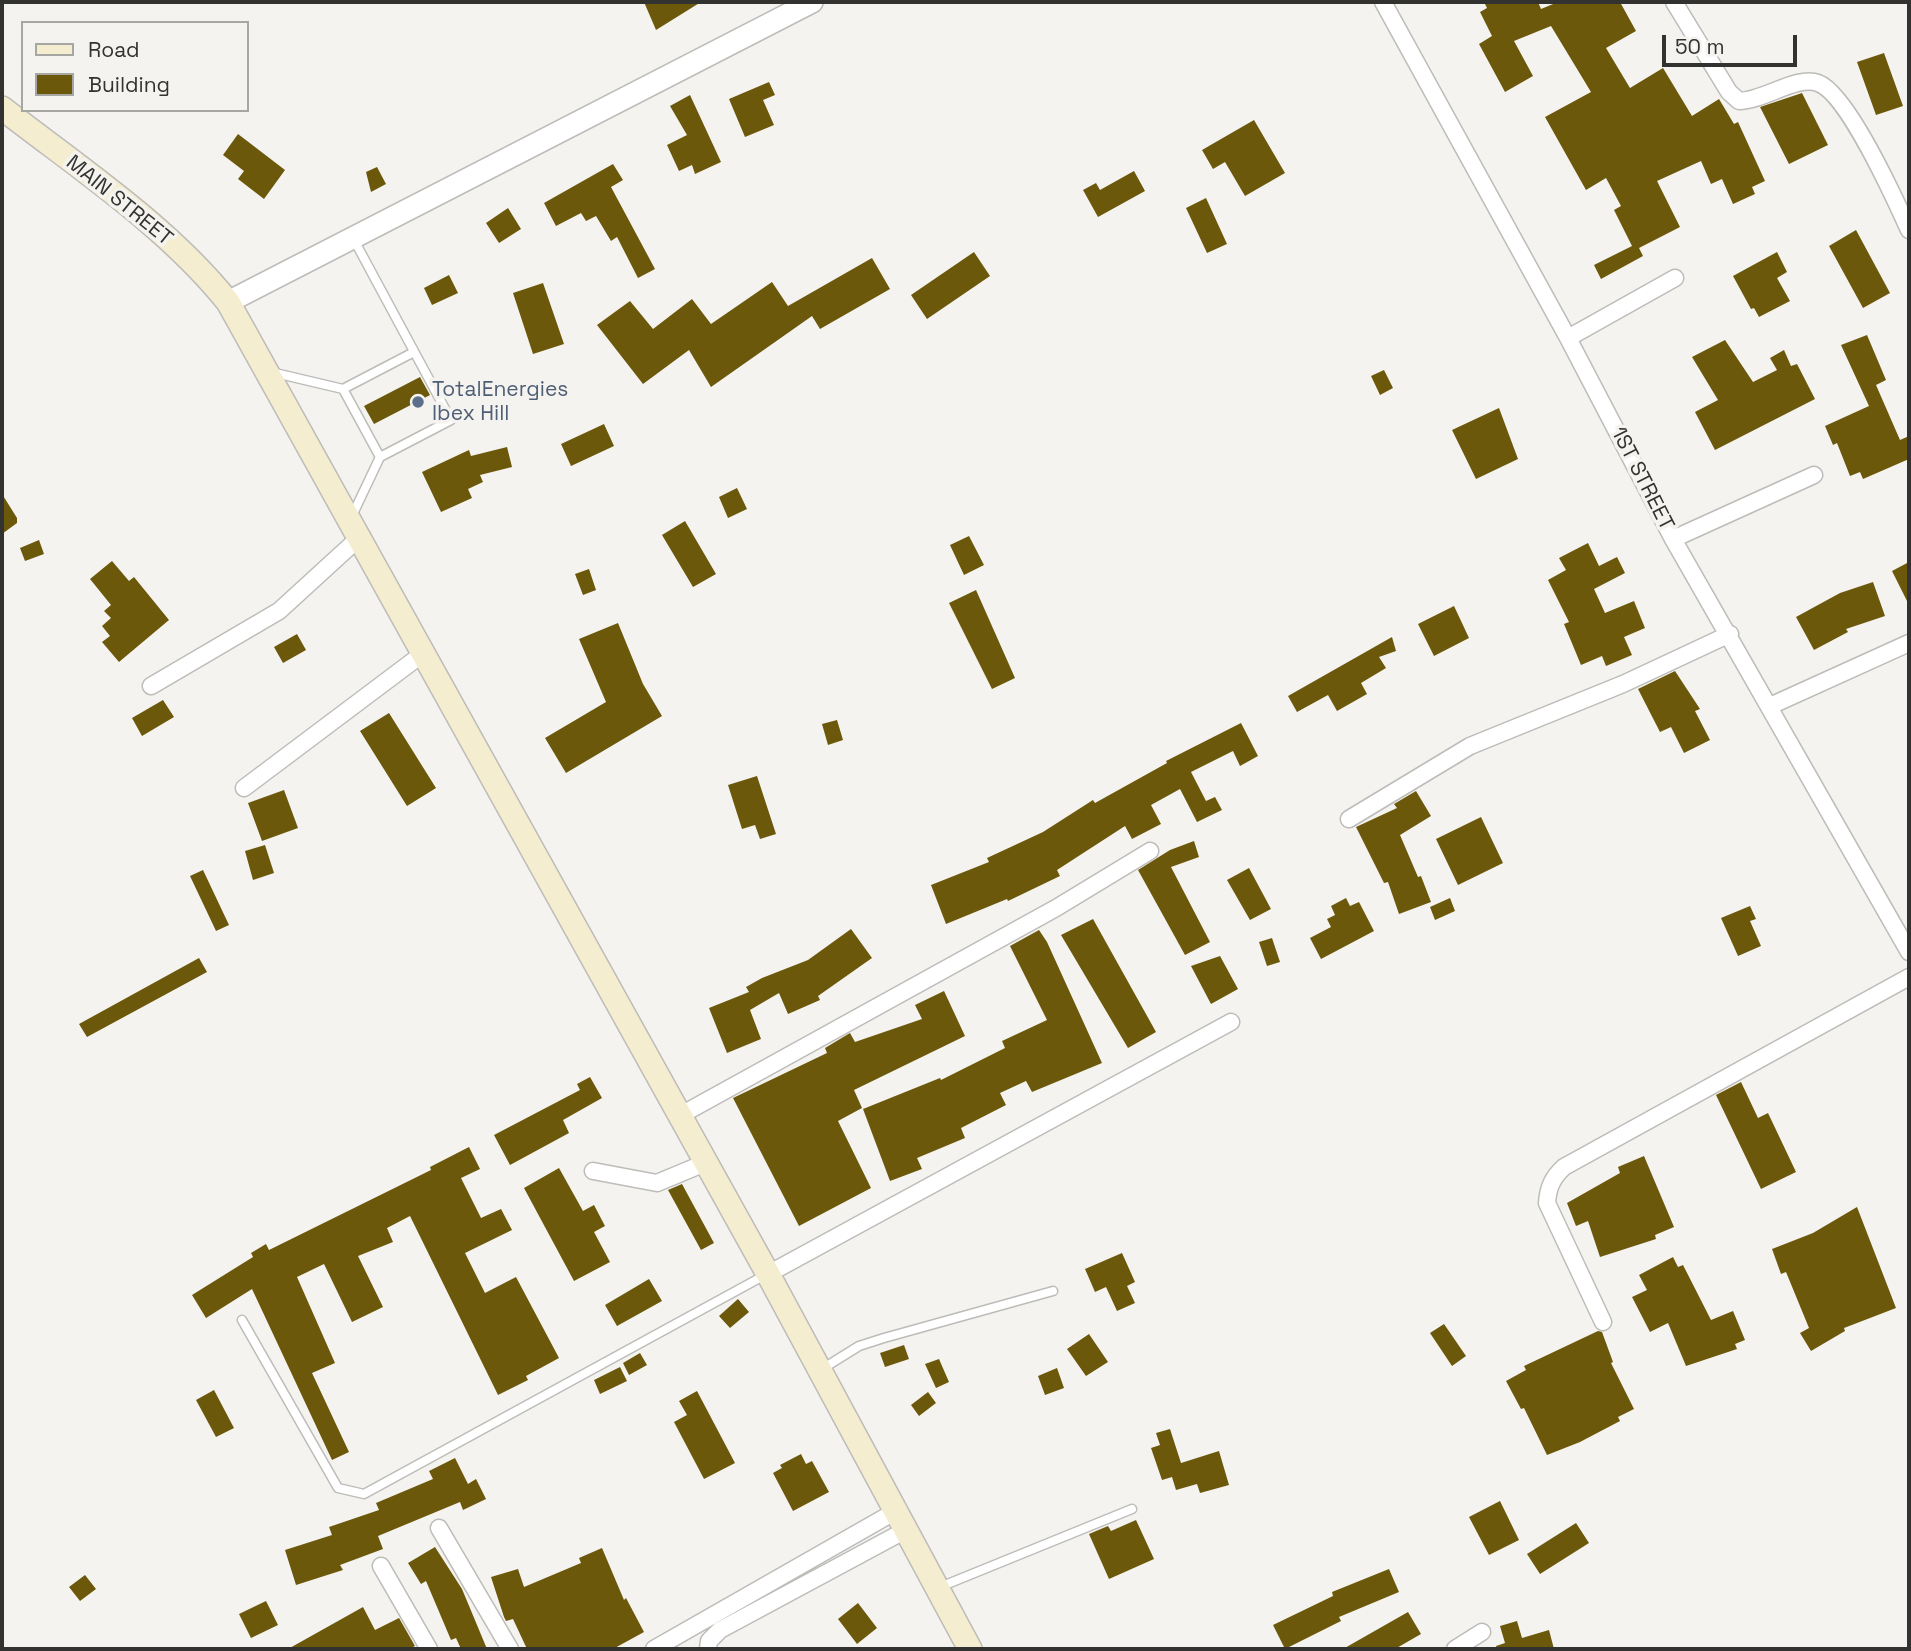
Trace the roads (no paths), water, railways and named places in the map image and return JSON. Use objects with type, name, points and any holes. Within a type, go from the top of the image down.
[{"type":"main road","name":"MAIN STREET","points":[[2,108],[135,212],[206,275],[228,302],[425,652],[768,1274],[970,1649]]},
{"type":"street","points":[[228,302],[811,2]]},
{"type":"street","name":"1ST STREET","points":[[1383,2],[1568,338],[1673,539],[1730,634],[1909,952]]},
{"type":"street","points":[[1674,2],[1729,92],[1740,101],[1753,101],[1800,82],[1818,82],[1836,96],[1862,136],[1909,230]]},
{"type":"street","points":[[1568,338],[1675,278]]},
{"type":"street","points":[[1673,539],[1814,475]]},
{"type":"street","points":[[151,685],[279,611],[355,529]]},
{"type":"street","points":[[1349,820],[1470,746],[1623,684],[1730,634]]},
{"type":"street","points":[[1770,706],[1909,643]]},
{"type":"street","points":[[244,788],[425,652]]},
{"type":"street","points":[[679,1116],[1056,908],[1150,851]]},
{"type":"street","points":[[1603,1322],[1547,1203],[1555,1175],[1564,1167],[1757,1058],[1909,977]]},
{"type":"street","points":[[768,1274],[1231,1022]]},
{"type":"street","points":[[593,1171],[657,1183],[705,1163]]},
{"type":"street","points":[[654,1649],[901,1520]]},
{"type":"street","points":[[708,1649],[709,1641],[720,1630],[901,1520]]},
{"type":"street","points":[[439,1528],[510,1649]]},
{"type":"street","points":[[382,1566],[429,1649]]},
{"type":"street","points":[[1455,1649],[1482,1632]]},
{"type":"lane","points":[[353,238],[451,420],[380,457],[355,529]]},
{"type":"lane","points":[[268,372],[343,389],[414,352]]},
{"type":"lane","points":[[343,389],[380,457]]},
{"type":"lane","points":[[242,1320],[338,1488],[364,1494],[768,1274]]},
{"type":"lane","points":[[820,1370],[859,1346],[1053,1291]]},
{"type":"lane","points":[[937,1588],[1132,1508]]},
{"type":"place","name":"TotalEnergies Ibex Hill","points":[[418,402]]}]
